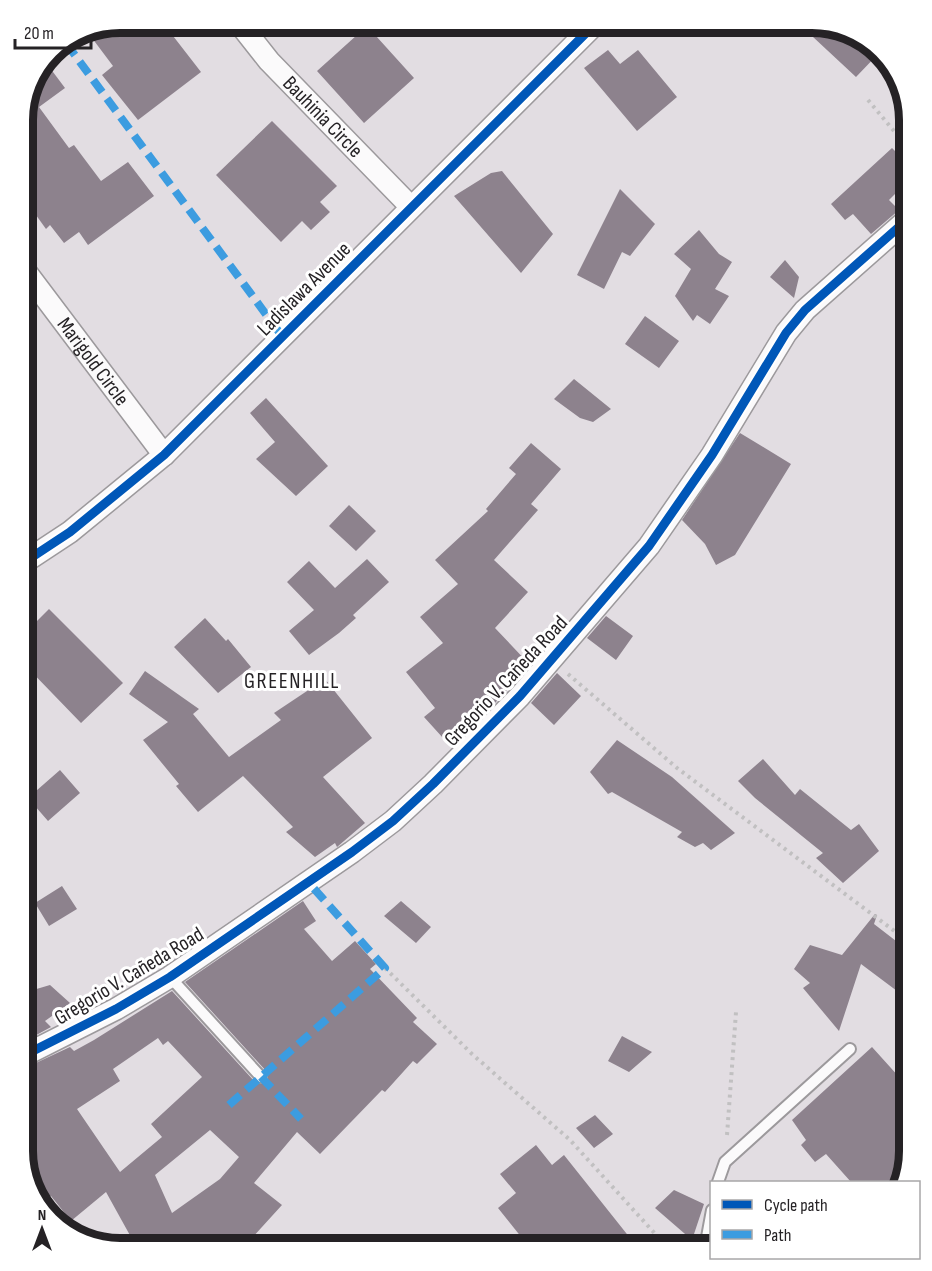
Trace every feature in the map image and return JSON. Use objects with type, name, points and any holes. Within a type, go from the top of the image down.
[{"type":"street","name":"Bauhinia Circle","points":[[247,33],[269,61],[411,207]]},
{"type":"street","name":"Ladislawa Avenue","points":[[33,556],[70,532],[164,455],[586,33]]},
{"type":"street","name":"Gregorio V. Cañeda Road","points":[[33,1050],[116,1009],[170,977],[393,821],[475,743],[552,660],[649,546],[676,509],[786,333],[827,289],[899,227]]},
{"type":"street","name":"Marigold Circle","points":[[33,281],[164,455]]},
{"type":"lane","points":[[170,977],[261,1077]]},
{"type":"lane","points":[[718,1181],[725,1162],[850,1049]]},
{"type":"lane","points":[[707,1238],[710,1216]]},
{"type":"path","points":[[868,100],[899,137]]},
{"type":"path","points":[[552,660],[677,768],[899,934]]},
{"type":"path","points":[[385,968],[472,1054],[570,1140],[659,1238]]},
{"type":"path","points":[[725,1162],[736,1012]]},
{"type":"building","points":[[120,33],[171,33],[201,72],[138,120],[102,75],[113,66],[92,38]]},
{"type":"building","points":[[359,33],[373,33],[414,78],[364,123],[317,71]]},
{"type":"building","points":[[809,33],[840,38],[851,42],[869,54],[874,59],[856,77]]},
{"type":"building","points":[[608,50],[620,64],[638,50],[677,97],[637,131],[584,68]]},
{"type":"building","points":[[50,68],[65,88],[39,107],[69,148],[74,145],[101,181],[128,162],[154,196],[88,245],[79,232],[64,243],[50,225],[46,229],[33,211],[33,114],[42,81]]},
{"type":"building","points":[[272,121],[337,186],[320,202],[330,212],[311,230],[302,221],[281,242],[216,175]]},
{"type":"building","points":[[892,148],[899,155],[899,190],[889,200],[899,210],[871,234],[853,214],[845,220],[831,204]]},
{"type":"building","points":[[502,171],[553,234],[521,273],[454,196],[491,173]]},
{"type":"building","points":[[620,189],[655,224],[630,256],[622,252],[604,289],[577,275]]},
{"type":"building","points":[[699,230],[719,254],[732,262],[715,289],[729,296],[710,324],[697,315],[693,321],[675,296],[691,269],[674,254]]},
{"type":"building","points":[[785,260],[799,277],[794,298],[770,277]]},
{"type":"building","points":[[645,316],[679,341],[659,368],[625,344]]},
{"type":"building","points":[[574,379],[611,409],[593,422],[580,418],[554,399]]},
{"type":"building","points":[[266,398],[328,466],[296,496],[256,459],[275,442],[250,413]]},
{"type":"building","points":[[740,433],[791,464],[735,555],[716,565],[705,544],[682,520]]},
{"type":"building","points":[[531,443],[561,469],[531,504],[538,510],[494,560],[528,592],[495,628],[530,665],[494,704],[489,699],[443,738],[424,717],[435,708],[406,672],[443,643],[420,617],[458,584],[435,560],[488,511],[486,509],[516,474],[509,468]]},
{"type":"building","points":[[349,505],[376,531],[356,551],[329,526]]},
{"type":"building","points":[[367,559],[389,582],[353,615],[356,618],[309,655],[289,631],[314,610],[287,582],[309,561],[335,588]]},
{"type":"building","points":[[49,609],[123,683],[81,723],[33,673],[33,625]]},
{"type":"building","points":[[606,616],[633,636],[616,660],[587,638]]},
{"type":"building","points":[[205,618],[226,641],[228,639],[251,667],[218,693],[174,647]]},
{"type":"building","points":[[145,671],[199,709],[193,714],[229,757],[281,720],[274,713],[325,679],[372,738],[323,777],[365,823],[337,847],[335,843],[315,857],[286,832],[293,827],[243,776],[198,812],[176,786],[179,784],[143,740],[168,722],[129,694]]},
{"type":"building","points":[[557,673],[581,696],[554,725],[531,703]]},
{"type":"building","points":[[617,740],[672,777],[735,833],[711,850],[703,843],[695,847],[677,837],[682,832],[612,792],[608,794],[590,772]]},
{"type":"building","points":[[763,759],[795,795],[800,789],[851,830],[859,824],[879,851],[843,883],[816,858],[823,853],[755,798],[738,781]]},
{"type":"building","points":[[60,770],[80,793],[48,821],[33,804],[33,794]]},
{"type":"building","points":[[62,886],[77,909],[49,926],[35,903]]},
{"type":"building","points":[[303,901],[316,921],[304,929],[332,961],[355,941],[376,964],[370,969],[417,1018],[413,1022],[437,1044],[417,1064],[413,1061],[385,1092],[382,1090],[320,1154],[297,1132],[254,1183],[282,1205],[252,1238],[131,1238],[106,1192],[72,1220],[72,1199],[53,1199],[51,1196],[47,1199],[40,1185],[33,1151],[33,1064],[70,1047],[74,1051],[172,991],[255,1082],[266,1083],[267,1072],[185,982]],"holes":[[[158,1038],[163,1045],[168,1041],[202,1077],[151,1124],[162,1137],[120,1172],[77,1109],[120,1081],[113,1069]],[[210,1130],[239,1157],[220,1179],[172,1213],[155,1175]]]},
{"type":"building","points":[[401,901],[431,927],[416,943],[384,916]]},
{"type":"building","points":[[875,914],[877,915],[874,924],[899,943],[899,992],[861,964],[839,1031],[803,988],[810,983],[794,969],[810,945],[842,955]]},
{"type":"building","points":[[50,985],[70,1003],[45,1021],[51,1027],[33,1037],[33,990]]},
{"type":"building","points":[[622,1036],[652,1052],[629,1072],[608,1061]]},
{"type":"building","points":[[872,1047],[899,1077],[899,1151],[893,1181],[850,1181],[826,1154],[815,1162],[801,1145],[806,1140],[792,1120]]},
{"type":"building","points":[[595,1115],[613,1134],[594,1148],[576,1128]]},
{"type":"building","points":[[536,1145],[552,1165],[564,1155],[630,1238],[522,1238],[498,1208],[516,1193],[500,1174]]},
{"type":"building","points":[[674,1190],[704,1204],[693,1238],[690,1238],[655,1208]]},
{"type":"marked path","points":[[70,49],[282,336]]},
{"type":"marked path","points":[[229,1105],[385,968],[308,882]]},
{"type":"marked path","points":[[261,1077],[301,1119]]},
{"type":"cycle path","points":[[33,556],[70,532],[164,455],[586,33]]},
{"type":"cycle path","points":[[33,1051],[116,1009],[170,977],[352,852],[393,821],[433,784],[520,696],[649,546],[712,455],[786,333],[805,310],[899,227]]},
{"type":"district","name":"GREENHILL","points":[[292,681]]}]
